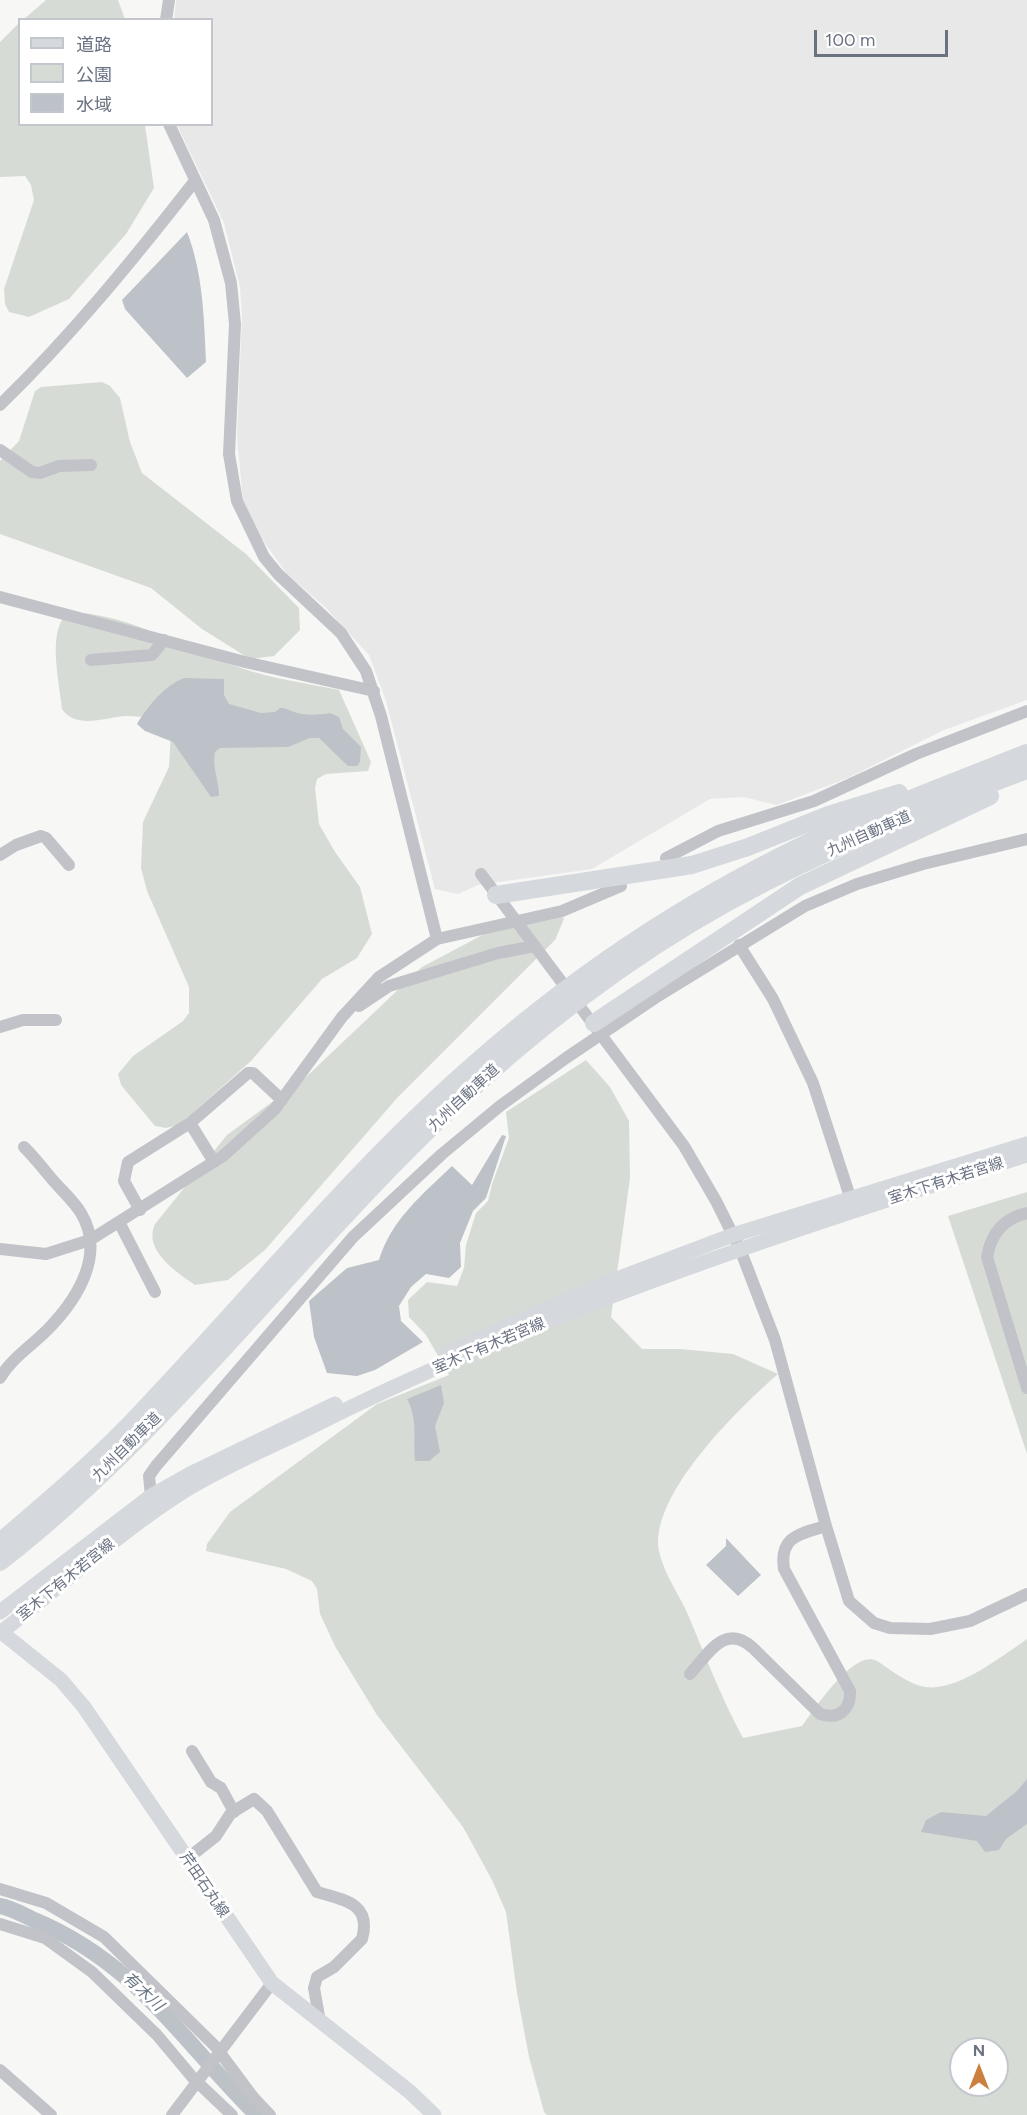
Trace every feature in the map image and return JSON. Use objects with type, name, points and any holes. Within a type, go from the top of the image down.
[{"type":"highway","points":[[496,895],[711,860],[828,815],[906,791],[1027,746]]},
{"type":"highway","name":"九州自動車道","points":[[0,1542],[67,1485],[125,1429],[318,1220],[419,1115],[508,1035],[590,971],[654,928],[757,868],[900,803],[1027,753]]},
{"type":"highway","name":"九州自動車道","points":[[0,1562],[76,1497],[136,1440],[386,1172],[432,1126],[527,1040],[590,991],[663,941],[764,883],[889,824],[1027,770]]},
{"type":"highway","points":[[599,1020],[800,886],[1027,779]]},
{"type":"main road","name":"室木下有木若宮線","points":[[0,1612],[152,1496],[302,1419],[593,1288],[852,1205],[1027,1144]]},
{"type":"main road","name":"室木下有木若宮線","points":[[852,1205],[1027,1155]]},
{"type":"main road","name":"室木下有木若宮線","points":[[0,1632],[158,1508],[220,1471],[349,1408],[529,1328],[737,1242]]},
{"type":"main road","name":"芹田石丸線","points":[[0,1632],[72,1691],[272,1983],[410,2092],[434,2115]]},
{"type":"street","points":[[166,18],[169,0]]},
{"type":"street","points":[[170,126],[194,182],[214,220],[231,283],[235,324],[229,454],[237,501],[264,557],[278,574],[341,633],[356,653],[374,691],[437,939]]},
{"type":"street","points":[[0,405],[33,373],[104,294],[194,182]]},
{"type":"street","points":[[0,450],[32,472],[40,473],[59,466],[91,465]]},
{"type":"street","points":[[0,597],[267,668],[374,691]]},
{"type":"street","points":[[91,660],[152,655],[164,640]]},
{"type":"street","points":[[666,858],[717,831],[814,801],[916,754],[1027,711]]},
{"type":"street","points":[[0,855],[16,845],[41,836],[46,838],[69,865]]},
{"type":"street","points":[[152,1496],[149,1476],[156,1466],[353,1237],[442,1154],[501,1106],[655,998],[805,906],[857,884],[923,864],[1027,838]]},
{"type":"street","points":[[481,874],[552,970],[599,1020],[608,1042],[684,1146],[737,1242],[775,1341],[825,1526],[849,1601],[874,1623],[890,1628],[913,1629],[948,1626],[970,1621],[1027,1594]]},
{"type":"street","points":[[0,1249],[46,1254],[90,1240],[214,1162],[246,1138],[282,1100],[342,1017],[378,977],[437,939],[562,911],[621,886]]},
{"type":"street","points":[[739,945],[773,999],[813,1083],[852,1205]]},
{"type":"street","points":[[342,1017],[389,986],[498,953],[535,946]]},
{"type":"street","points":[[0,1027],[23,1020],[56,1020]]},
{"type":"street","points":[[140,1210],[124,1181],[129,1162],[190,1123],[248,1073],[254,1073],[282,1100]]},
{"type":"street","points":[[190,1123],[214,1162]]},
{"type":"street","points":[[0,1378],[9,1363],[51,1327],[70,1304],[84,1277],[92,1251],[86,1223],[75,1204],[24,1147]]},
{"type":"street","points":[[1027,1213],[1009,1219],[1000,1226],[994,1235],[987,1257],[1027,1388]]},
{"type":"street","points":[[119,1222],[155,1292]]},
{"type":"street","points":[[690,1674],[717,1643],[725,1639],[740,1639],[753,1648],[820,1714],[833,1717],[848,1706],[850,1691],[784,1569],[782,1558],[784,1548],[791,1538],[825,1526]]},
{"type":"street","points":[[192,1751],[211,1782],[221,1788],[234,1812]]},
{"type":"street","points":[[187,1859],[216,1836],[234,1812],[254,1799],[267,1811],[317,1892],[350,1901],[358,1908],[363,1918],[362,1939],[334,1967],[317,1977],[314,1988],[320,2022]]},
{"type":"street","points":[[0,1889],[46,1903],[104,1937],[220,2053],[253,2097],[270,2115]]},
{"type":"street","points":[[0,1923],[45,1938],[92,1972],[157,2035],[197,2081],[232,2115]]},
{"type":"street","points":[[172,2115],[272,1983]]},
{"type":"street","points":[[0,2070],[47,2114]]},
{"type":"shaded area","points":[[176,0],[1027,0],[1027,700],[944,730],[848,778],[777,805],[743,797],[710,799],[592,869],[478,885],[458,894],[435,889],[386,701],[369,655],[326,608],[287,574],[259,535],[243,500],[237,437],[242,317],[240,287],[224,223],[177,126],[213,126],[213,18],[174,18]]},
{"type":"green space","points":[[46,0],[118,0],[125,18],[25,18]]},
{"type":"green space","points":[[18,24],[18,126],[145,126],[154,188],[126,234],[69,299],[29,317],[9,312],[5,304],[4,289],[34,200],[31,185],[25,176],[0,177],[0,42]]},
{"type":"green space","points":[[102,382],[110,386],[120,398],[130,442],[142,473],[246,554],[299,608],[300,630],[274,656],[250,659],[202,629],[151,588],[0,534],[0,461],[19,441],[35,391],[41,387]]},
{"type":"green space","points":[[71,612],[116,619],[253,672],[339,690],[371,762],[368,771],[326,774],[317,779],[315,788],[319,824],[335,852],[360,887],[372,934],[357,958],[322,979],[251,1061],[179,1125],[166,1128],[155,1126],[121,1085],[118,1074],[133,1056],[183,1021],[189,1013],[189,987],[147,891],[141,868],[143,822],[169,767],[171,732],[155,718],[126,716],[83,721],[68,715],[62,709],[56,641],[63,619]]},
{"type":"green space","points":[[559,912],[564,919],[555,940],[398,1097],[265,1250],[228,1280],[195,1285],[163,1259],[153,1243],[152,1234],[155,1224],[227,1135],[306,1077],[422,967],[507,922]]},
{"type":"green space","points":[[586,1060],[610,1087],[629,1121],[630,1178],[611,1317],[642,1349],[680,1349],[733,1354],[778,1374],[742,1408],[700,1454],[668,1504],[660,1529],[659,1551],[665,1568],[743,1738],[802,1726],[835,1683],[857,1663],[868,1659],[877,1661],[912,1683],[925,1687],[938,1687],[951,1684],[979,1671],[1027,1639],[1027,2115],[547,2115],[544,2112],[529,2057],[517,1993],[506,1912],[492,1880],[463,1827],[377,1715],[336,1648],[320,1614],[317,1589],[312,1581],[286,1569],[206,1551],[207,1544],[230,1512],[377,1404],[449,1375],[426,1335],[409,1317],[408,1300],[427,1282],[457,1286],[464,1268],[466,1245],[476,1213],[488,1201],[509,1138],[506,1112]]},
{"type":"green space","points":[[1027,1192],[1027,1454],[948,1216]]},
{"type":"water","points":[[187,232],[200,280],[206,362],[187,378],[125,309],[122,300]]},
{"type":"water","points":[[184,678],[224,679],[224,695],[229,704],[261,713],[275,712],[282,708],[303,714],[330,713],[339,717],[343,729],[361,747],[360,762],[357,766],[348,766],[319,738],[310,738],[288,747],[220,748],[215,752],[214,758],[219,796],[211,797],[173,742],[145,731],[137,724],[157,697]]},
{"type":"water","points":[[502,1135],[506,1136],[486,1198],[473,1211],[460,1243],[461,1267],[449,1278],[426,1274],[411,1287],[399,1306],[401,1321],[423,1342],[375,1370],[357,1376],[327,1373],[314,1337],[309,1301],[347,1268],[379,1260],[399,1220],[452,1166],[472,1185]]},
{"type":"water","points":[[441,1385],[444,1403],[435,1426],[440,1452],[429,1461],[415,1461],[413,1414],[407,1399]]},
{"type":"water","points":[[726,1538],[761,1575],[738,1596],[706,1565],[726,1546]]},
{"type":"water","points":[[1027,1779],[1027,1824],[1006,1839],[999,1850],[985,1852],[977,1841],[921,1832],[926,1820],[941,1812],[986,1816],[1017,1791]]},
{"type":"waterway","name":"有木川","points":[[0,1906],[9,1908],[70,1938],[102,1958],[156,2006],[257,2115]]}]
